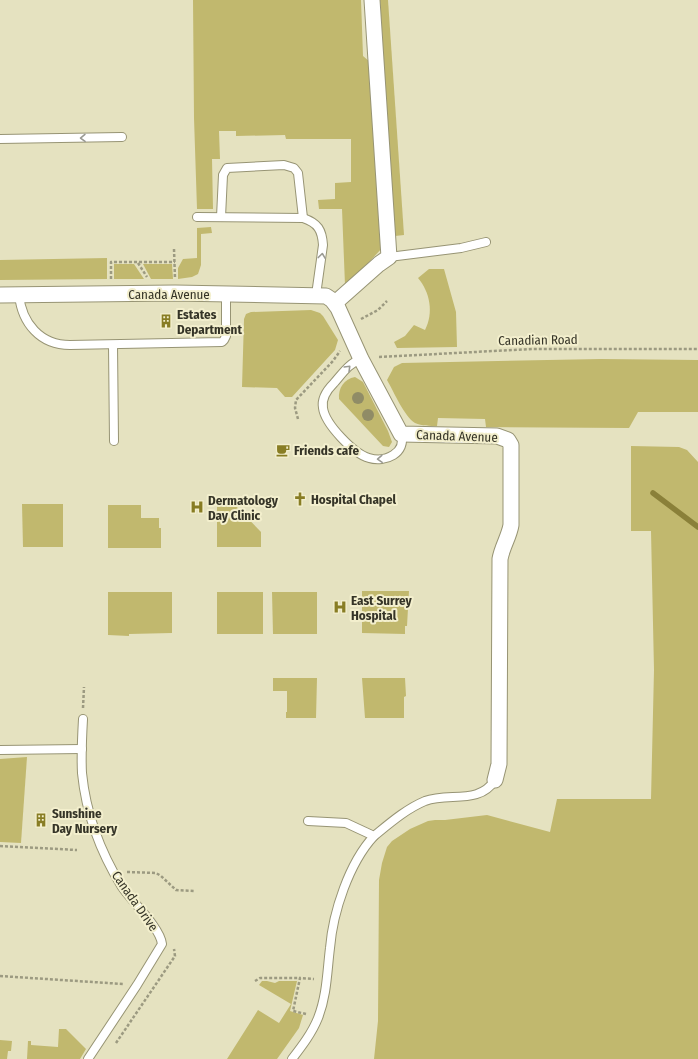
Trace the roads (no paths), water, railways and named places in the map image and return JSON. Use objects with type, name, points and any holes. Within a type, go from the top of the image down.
[{"type":"street","points":[[335,303],[389,257],[372,0]]},
{"type":"street","name":"Canada Avenue","points":[[0,295],[175,293],[316,295],[329,297],[335,303],[361,359],[401,434],[497,436],[506,439],[510,443],[511,525],[509,535],[501,554],[500,566],[499,764],[495,780]]},
{"type":"lane","points":[[0,139],[122,137]]},
{"type":"lane","points":[[221,217],[222,175],[227,168],[280,165],[290,167],[298,173],[303,218]]},
{"type":"lane","points":[[197,217],[303,218],[313,222],[319,228],[322,237],[322,254],[316,295]]},
{"type":"lane","points":[[389,257],[461,248],[486,242]]},
{"type":"lane","points":[[19,295],[21,308],[25,318],[38,334],[50,342],[66,345],[113,345],[223,341],[226,336],[226,294]]},
{"type":"lane","points":[[113,345],[114,441]]},
{"type":"lane","points":[[361,359],[350,365],[326,392],[323,403],[326,416],[336,432],[358,452],[369,458],[381,460],[395,455],[401,447],[401,434]]},
{"type":"lane","points":[[0,750],[82,749],[83,719]]},
{"type":"lane","name":"Canada Drive","points":[[82,749],[82,773],[89,812],[105,855],[122,887],[153,926],[162,942],[160,950],[138,985],[88,1059]]},
{"type":"lane","points":[[292,1059],[310,1034],[324,999],[333,926],[342,895],[363,851],[374,836],[395,819],[417,805],[437,798],[473,796],[486,790],[495,780]]},
{"type":"lane","points":[[308,821],[346,823],[374,836]]},
{"type":"waterway","points":[[653,493],[698,527]]},
{"type":"place","name":"Estates Department","points":[[166,321]]},
{"type":"place","name":"Friends cafe","points":[[283,450]]},
{"type":"place","name":"Hospital Chapel","points":[[300,499]]},
{"type":"place","name":"Dermatology Day Clinic","points":[[197,507]]},
{"type":"place","name":"East Surrey Hospital","points":[[340,607]]},
{"type":"place","name":"Sunshine Day Nursery","points":[[41,820]]}]
